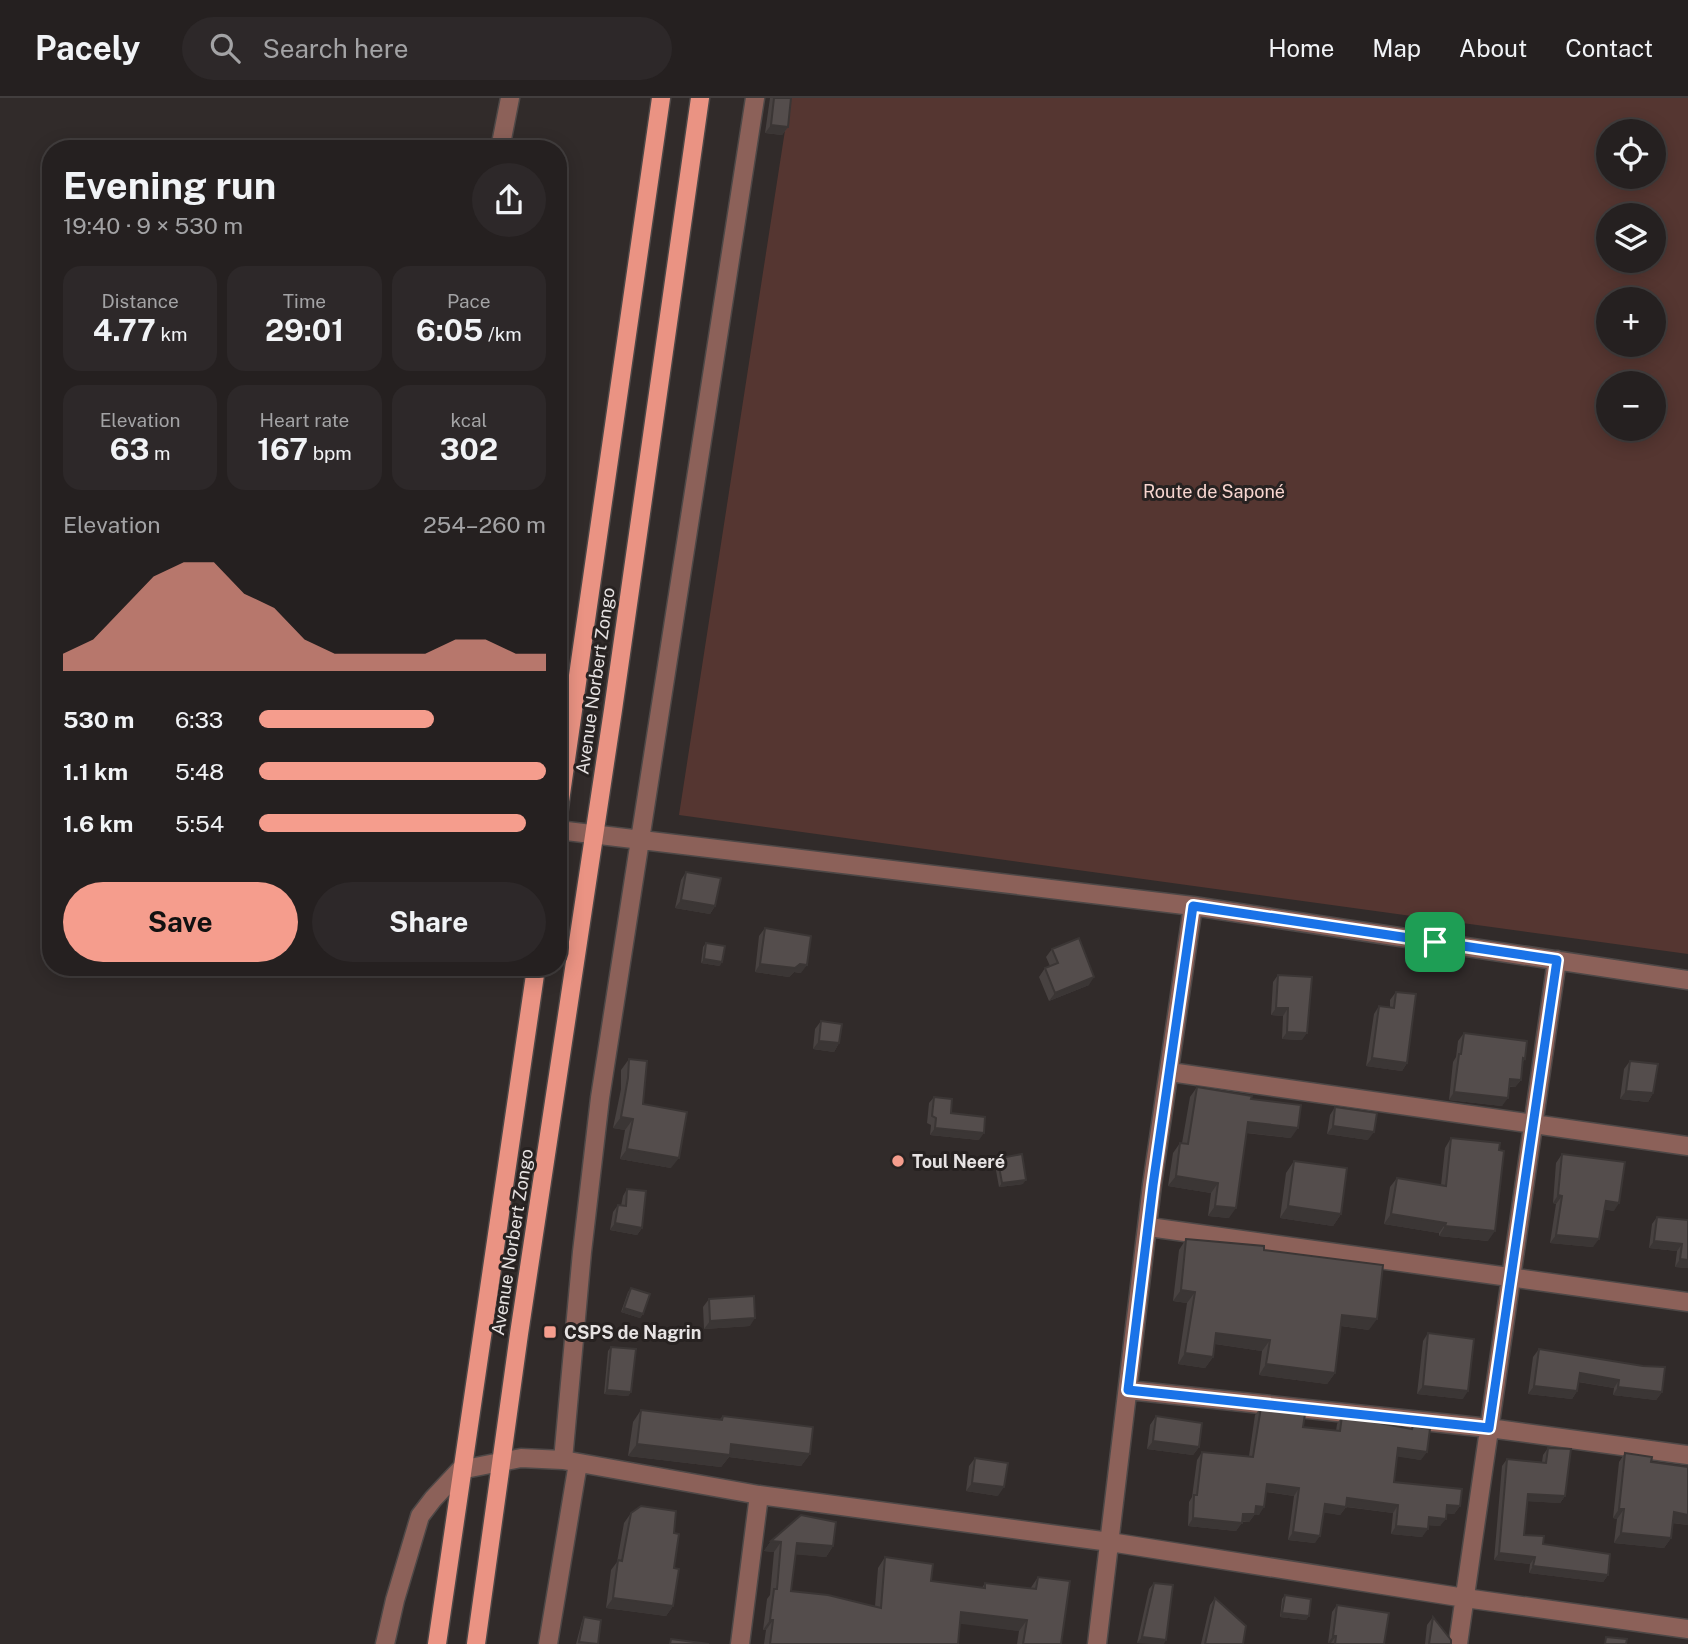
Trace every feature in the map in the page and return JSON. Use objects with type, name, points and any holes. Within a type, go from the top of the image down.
[{"type":"main road","name":"Avenue Norbert Zongo","points":[[567,753],[661,98]]},
{"type":"main road","name":"Avenue Norbert Zongo","points":[[476,1644],[700,98]]},
{"type":"main road","name":"Avenue Norbert Zongo","points":[[437,1644],[460,1470],[490,1288],[535,976]]},
{"type":"street","points":[[502,140],[510,98]]},
{"type":"street","points":[[548,1644],[571,1462],[582,1252],[600,1098],[755,98]]},
{"type":"street","points":[[567,831],[1193,906],[1688,980]]},
{"type":"street","points":[[1097,1644],[1153,1185],[1193,906]]},
{"type":"street","points":[[1458,1644],[1557,960]]},
{"type":"street","points":[[1170,1072],[1688,1146]]},
{"type":"street","points":[[1149,1227],[1511,1275],[1688,1302]]},
{"type":"street","points":[[1128,1390],[1489,1428],[1688,1455]]},
{"type":"street","points":[[385,1644],[420,1516],[460,1470],[521,1458],[571,1462],[759,1495],[1110,1542],[1465,1598],[1688,1629]]},
{"type":"street","points":[[740,1644],[759,1495]]},
{"type":"green space","name":"Route de Saponé","points":[[790,98],[1688,98],[1688,954],[679,815]]},
{"type":"building","points":[[774,98],[791,98],[788,127],[771,125]]},
{"type":"building","points":[[686,872],[721,878],[715,906],[681,900]]},
{"type":"building","points":[[765,928],[811,936],[807,965],[800,964],[795,968],[760,964]]},
{"type":"building","points":[[1079,938],[1094,977],[1055,993],[1045,968],[1058,963],[1052,949]]},
{"type":"building","points":[[706,943],[725,946],[722,962],[704,959]]},
{"type":"building","points":[[1278,975],[1312,977],[1307,1033],[1287,1032],[1288,1008],[1276,1008]]},
{"type":"building","points":[[1396,992],[1416,994],[1407,1063],[1372,1058],[1379,1006],[1394,1008]]},
{"type":"building","points":[[821,1021],[842,1024],[839,1043],[819,1041]]},
{"type":"building","points":[[1464,1033],[1527,1041],[1521,1080],[1510,1079],[1508,1098],[1454,1092]]},
{"type":"building","points":[[629,1059],[647,1061],[643,1104],[687,1112],[679,1158],[627,1149],[633,1119],[621,1117]]},
{"type":"building","points":[[1630,1061],[1658,1064],[1653,1093],[1626,1091]]},
{"type":"building","points":[[1197,1087],[1252,1096],[1251,1099],[1301,1105],[1298,1128],[1248,1122],[1236,1208],[1215,1206],[1218,1183],[1176,1176],[1180,1143],[1188,1144]]},
{"type":"building","points":[[934,1097],[952,1099],[951,1113],[985,1117],[984,1133],[935,1128],[936,1118],[932,1116]]},
{"type":"building","points":[[1335,1107],[1377,1113],[1374,1132],[1333,1126]]},
{"type":"building","points":[[1451,1138],[1500,1143],[1499,1150],[1504,1151],[1495,1231],[1445,1226],[1446,1223],[1391,1214],[1397,1178],[1446,1186]]},
{"type":"building","points":[[1022,1154],[1026,1180],[1002,1183],[998,1161]]},
{"type":"building","points":[[1562,1154],[1625,1162],[1619,1203],[1606,1201],[1599,1239],[1556,1235],[1562,1196],[1558,1195]]},
{"type":"building","points":[[1294,1161],[1347,1168],[1341,1214],[1288,1206]]},
{"type":"building","points":[[627,1189],[646,1191],[642,1228],[615,1223],[618,1205],[626,1206]]},
{"type":"building","points":[[1657,1217],[1688,1220],[1688,1260],[1680,1259],[1682,1244],[1654,1241]]},
{"type":"building","points":[[1186,1239],[1264,1246],[1264,1250],[1383,1265],[1377,1319],[1342,1315],[1335,1373],[1266,1364],[1270,1340],[1216,1333],[1213,1357],[1185,1353],[1195,1292],[1181,1290]]},
{"type":"building","points":[[631,1288],[650,1294],[643,1314],[624,1308]]},
{"type":"building","points":[[754,1296],[755,1318],[710,1321],[709,1299]]},
{"type":"building","points":[[1428,1333],[1474,1339],[1468,1391],[1423,1386]]},
{"type":"building","points":[[611,1347],[636,1349],[631,1392],[607,1390]]},
{"type":"building","points":[[1539,1349],[1643,1366],[1665,1367],[1662,1392],[1618,1387],[1619,1380],[1580,1373],[1577,1391],[1534,1386]]},
{"type":"building","points":[[1261,1407],[1305,1414],[1303,1427],[1340,1431],[1342,1416],[1412,1429],[1413,1426],[1430,1429],[1427,1452],[1398,1448],[1394,1482],[1462,1489],[1460,1506],[1447,1505],[1446,1519],[1429,1517],[1428,1529],[1396,1526],[1398,1505],[1347,1498],[1346,1507],[1325,1504],[1320,1536],[1293,1532],[1299,1488],[1267,1484],[1264,1507],[1256,1506],[1255,1514],[1243,1514],[1242,1523],[1193,1518],[1194,1495],[1197,1495],[1202,1452],[1253,1457]]},
{"type":"building","points":[[641,1410],[813,1427],[810,1454],[731,1444],[730,1455],[637,1444]]},
{"type":"building","points":[[1156,1416],[1202,1423],[1199,1447],[1153,1441]]},
{"type":"building","points":[[1548,1448],[1571,1449],[1565,1496],[1528,1494],[1524,1535],[1544,1536],[1543,1544],[1610,1554],[1608,1575],[1533,1566],[1535,1557],[1499,1553],[1507,1459],[1546,1463]]},
{"type":"building","points":[[1625,1453],[1652,1457],[1651,1462],[1688,1467],[1688,1515],[1674,1512],[1671,1538],[1621,1533],[1624,1509],[1619,1509]]},
{"type":"building","points":[[975,1458],[1008,1463],[1004,1487],[972,1483]]},
{"type":"building","points":[[641,1506],[676,1511],[674,1533],[679,1534],[674,1568],[679,1569],[673,1606],[613,1598],[618,1560],[622,1561],[631,1513]]},
{"type":"building","points":[[801,1515],[836,1522],[833,1546],[797,1543],[791,1591],[828,1595],[881,1608],[885,1557],[933,1564],[931,1581],[985,1588],[985,1583],[1036,1589],[1038,1577],[1070,1581],[1061,1644],[1023,1644],[1027,1620],[961,1612],[958,1644],[770,1644],[773,1620],[770,1620],[774,1589],[777,1589],[781,1542],[771,1541]]},
{"type":"building","points":[[1154,1583],[1173,1585],[1166,1640],[1142,1637]]},
{"type":"building","points":[[1285,1595],[1311,1599],[1309,1616],[1282,1613]]},
{"type":"building","points":[[1215,1598],[1246,1626],[1243,1644],[1205,1644]]},
{"type":"building","points":[[1337,1605],[1389,1613],[1384,1644],[1335,1644],[1336,1636],[1333,1636]]},
{"type":"building","points":[[584,1617],[601,1620],[598,1644],[579,1642]]},
{"type":"building","points":[[1433,1617],[1451,1640],[1451,1644],[1429,1644]]},
{"type":"building","points":[[1606,1637],[1627,1639],[1626,1644],[1605,1644]]},
{"type":"building","points":[[671,1639],[709,1644],[670,1644]]},
{"type":"place","name":"Toul Neeré","points":[[898,1161]]},
{"type":"place","name":"CSPS de Nagrin","points":[[550,1332]]},
{"type":"route","points":[[1193,906],[1435,942],[1557,960],[1489,1428],[1128,1390],[1153,1185],[1193,906]]}]
